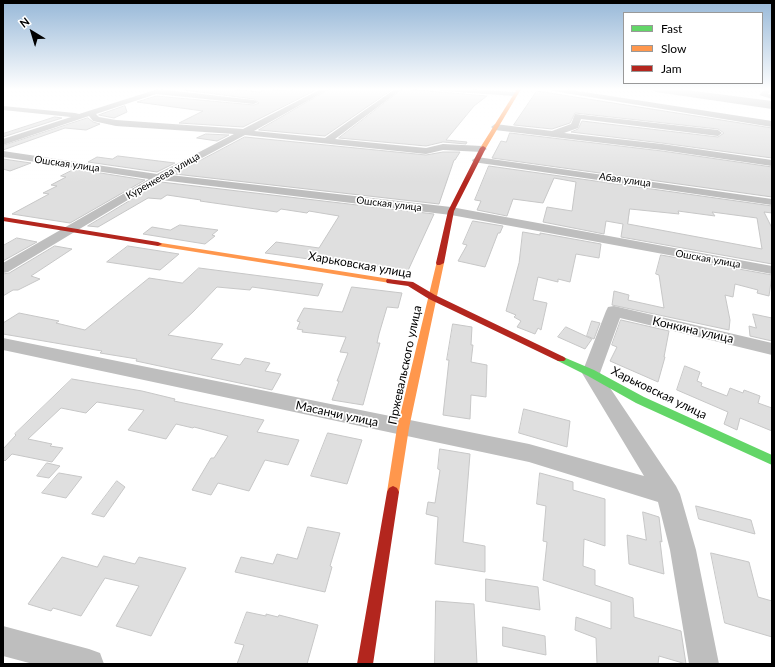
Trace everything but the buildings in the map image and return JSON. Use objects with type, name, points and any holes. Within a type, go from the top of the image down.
[{"type":"main road","name":"Пржевальского улица","points":[[366,664],[403,428],[451,211],[482,149],[499,120]]},
{"type":"main road","name":"Харьковская улица","points":[[3,219],[410,284],[432,297],[591,373],[640,400],[772,460]]},
{"type":"street","points":[[3,142],[68,120]]},
{"type":"street","points":[[102,120],[116,123],[242,132],[426,151],[443,147],[482,149]]},
{"type":"street","name":"Куренкеева улица","points":[[3,269],[159,177],[265,120]]},
{"type":"street","points":[[326,141],[355,120]]},
{"type":"street","points":[[551,134],[575,126],[577,120]]},
{"type":"street","points":[[612,120],[718,133]]},
{"type":"street","points":[[746,120],[772,124]]},
{"type":"street","points":[[495,127],[662,147],[772,163]]},
{"type":"street","name":"Ошская улица","points":[[3,154],[159,177],[451,211],[772,270]]},
{"type":"street","name":"Абая улица","points":[[477,160],[772,202]]},
{"type":"street","name":"Конкина улица","points":[[591,373],[614,311],[772,349]]},
{"type":"street","name":"Масанчи улица","points":[[3,344],[529,453],[668,494]]},
{"type":"street","points":[[591,373],[668,494],[683,550],[704,664]]},
{"type":"street","points":[[3,641],[89,664]]},
{"type":"traffic: fast","points":[[561,359],[591,373],[640,400],[772,460]]},
{"type":"traffic: slow","points":[[483,148],[500,120]]},
{"type":"traffic: slow","points":[[158,244],[390,281]]},
{"type":"traffic: slow","points":[[393,492],[403,428],[440,263]]},
{"type":"traffic: jam","points":[[440,263],[451,211],[483,148]]},
{"type":"traffic: jam","points":[[3,219],[158,244]]},
{"type":"traffic: jam","points":[[390,281],[410,284],[432,297],[561,359]]},
{"type":"traffic: jam","points":[[365,664],[393,492]]}]
